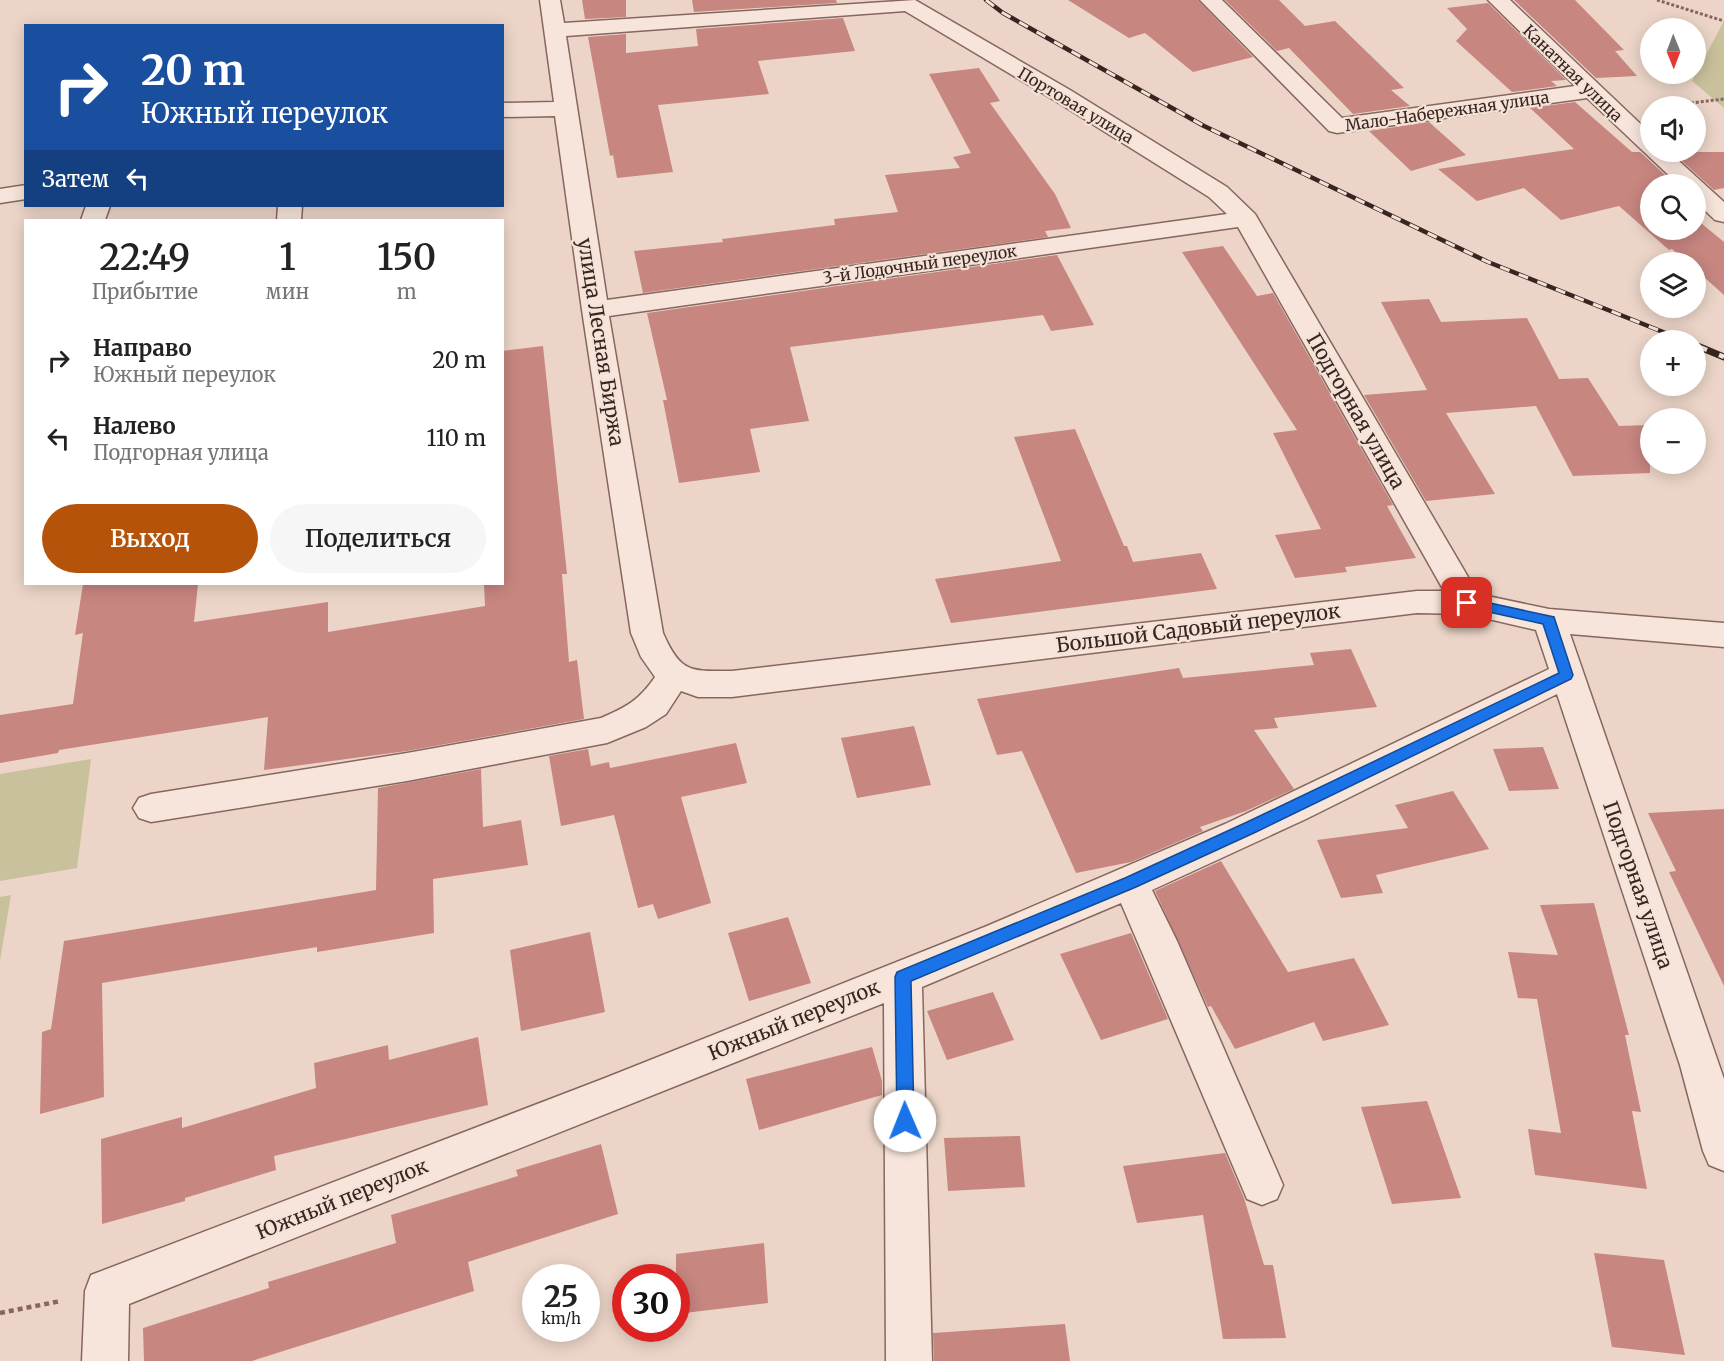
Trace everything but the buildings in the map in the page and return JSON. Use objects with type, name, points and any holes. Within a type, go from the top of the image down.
[{"type":"street","name":"улица Лесная Биржа","points":[[550,0],[595,310],[648,633],[657,657],[673,676]]},
{"type":"street","name":"Мало-Набережная улица","points":[[1209,0],[1337,126],[1591,92]]},
{"type":"street","name":"Канатная улица","points":[[1498,0],[1640,137]]},
{"type":"street","points":[[555,30],[903,3]]},
{"type":"street","name":"Портовая улица","points":[[903,3],[1062,95],[1218,192],[1246,219]]},
{"type":"street","points":[[504,110],[566,109]]},
{"type":"street","points":[[1667,162],[1680,174]]},
{"type":"street","points":[[0,196],[24,192]]},
{"type":"street","points":[[1706,198],[1724,215]]},
{"type":"street","name":"3-й Лодочный переулок","points":[[595,310],[1246,219]]},
{"type":"street","name":"Подгорная улица","points":[[1246,219],[1467,603]]},
{"type":"street","name":"Большой Садовый переулок","points":[[673,676],[698,684],[732,684],[1418,602],[1467,603],[1549,621],[1724,635]]},
{"type":"street","name":"Подгорная улица","points":[[1549,621],[1700,1065],[1724,1151]]},
{"type":"street","name":"Южный переулок","points":[[107,1292],[903,977],[1130,882],[1251,828],[1566,675]]},
{"type":"street","points":[[151,808],[607,730],[634,718],[654,705],[673,676]]},
{"type":"street","points":[[1130,882],[1158,941],[1262,1185]]},
{"type":"street","points":[[903,977],[909,1361]]},
{"type":"street","points":[[105,1361],[107,1292]]},
{"type":"path","points":[[1657,0],[1724,21]]},
{"type":"path","points":[[1706,101],[1724,99]]},
{"type":"path","points":[[0,1313],[107,1292]]},
{"type":"shaded area","points":[[1724,21],[1724,108],[1696,84],[1706,84],[1706,55]]},
{"type":"shaded area","points":[[91,759],[77,868],[0,881],[0,774]]},
{"type":"shaded area","points":[[11,895],[0,961],[0,897]]},
{"type":"railway","points":[[986,0],[1003,13],[1204,126],[1488,262],[1658,330]]},
{"type":"railway","points":[[1706,350],[1724,357]]},
{"type":"route","points":[[905,1121],[903,977],[1130,882],[1251,828],[1566,675],[1549,621],[1467,603]]}]
